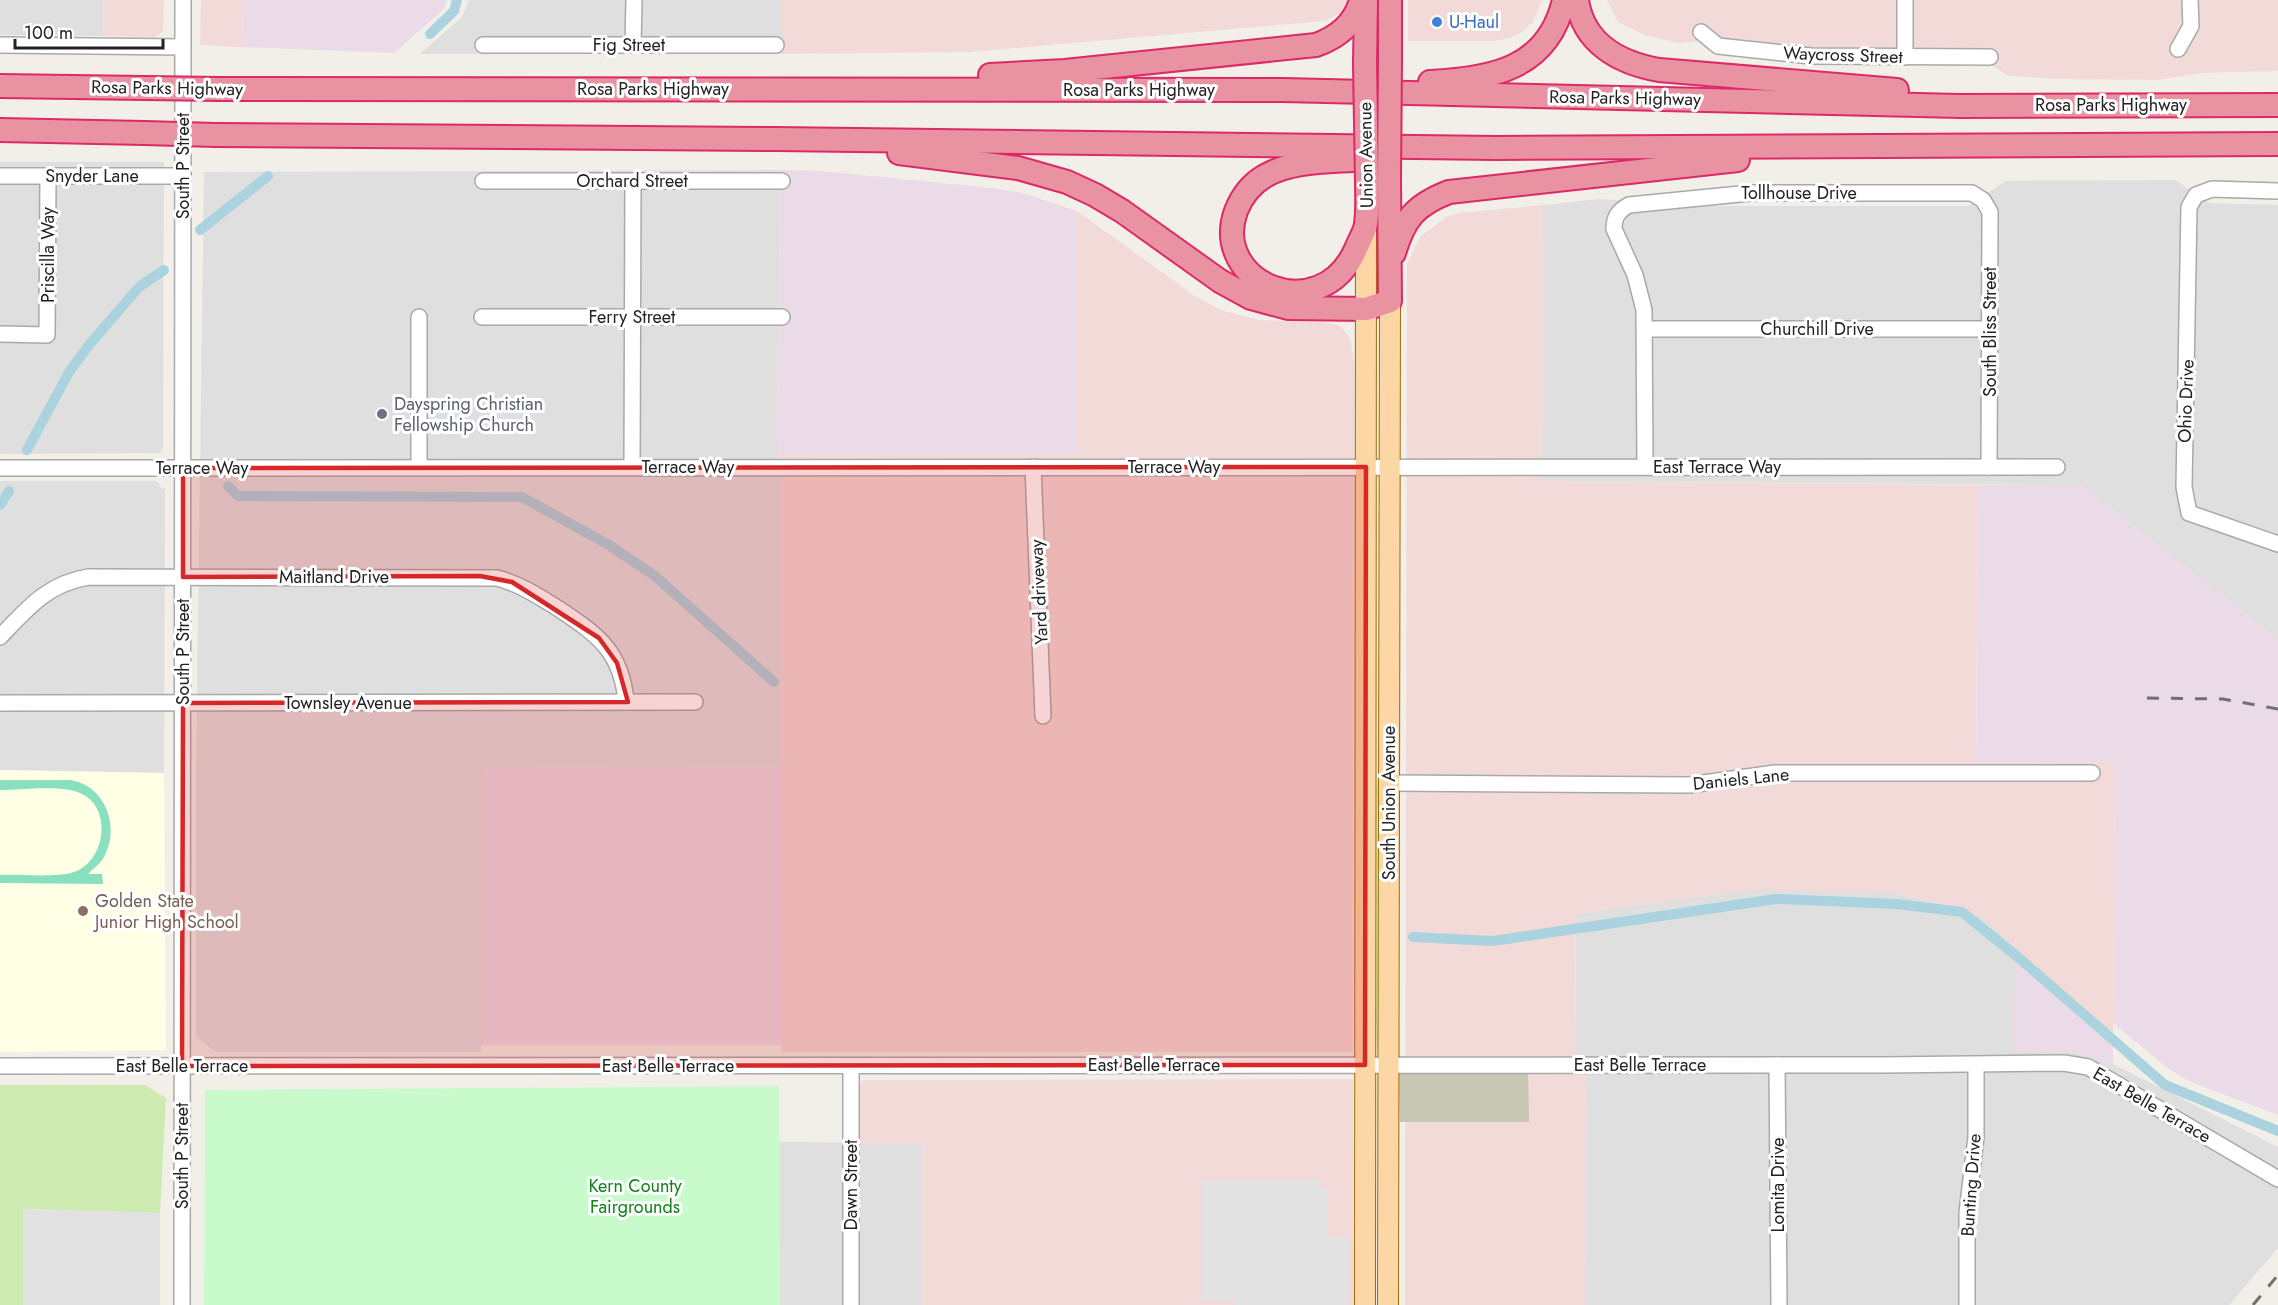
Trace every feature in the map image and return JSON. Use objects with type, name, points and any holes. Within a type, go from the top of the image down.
[{"type":"highway","name":"Union Avenue","points":[[1364,0],[1366,225]]},
{"type":"highway","points":[[782,89],[1065,71],[1305,47],[1329,40],[1341,32],[1364,0]]},
{"type":"highway","name":"Union Avenue","points":[[1390,0],[1390,301]]},
{"type":"highway","points":[[1283,90],[1445,81],[1499,73],[1516,66],[1541,47],[1556,26],[1564,0]]},
{"type":"highway","points":[[1577,0],[1581,17],[1598,43],[1608,52],[1634,65],[1659,70],[1898,90],[1960,106]]},
{"type":"highway","name":"Rosa Parks Highway","points":[[0,87],[1283,90],[1960,106],[2278,105]]},
{"type":"highway","points":[[0,130],[216,135],[1497,148],[2278,144]]},
{"type":"highway","points":[[776,139],[993,164],[1043,174],[1095,195],[1122,211],[1220,281],[1251,298],[1288,308],[1366,309],[1390,301]]},
{"type":"highway","points":[[1389,269],[1404,225],[1414,212],[1429,200],[1449,192],[1716,162],[1941,146]]},
{"type":"highway","points":[[1366,225],[1353,256],[1339,276],[1321,287],[1308,291],[1284,292],[1262,282],[1243,265],[1233,244],[1235,214],[1244,195],[1263,177],[1272,173],[1297,166],[1497,148]]},
{"type":"main road","name":"Union Avenue","points":[[1366,225],[1366,309]]},
{"type":"main road","name":"South Union Avenue","points":[[1365,1305],[1366,666],[1377,467],[1390,301]]},
{"type":"main road","name":"South Union Avenue","points":[[1366,309],[1377,467],[1389,783],[1388,1305]]},
{"type":"main road","points":[[1366,666],[1377,693],[1378,770],[1389,783]]},
{"type":"street","name":"South P Street","points":[[182,1305],[183,0]]},
{"type":"street","points":[[633,45],[634,0]]},
{"type":"street","points":[[1905,0],[1905,57]]},
{"type":"street","points":[[2178,49],[2191,26],[2190,0]]},
{"type":"street","name":"Waycross Street","points":[[1701,32],[1718,46],[1811,56],[1990,57]]},
{"type":"street","points":[[0,45],[182,47]]},
{"type":"street","name":"Fig Street","points":[[483,45],[776,45]]},
{"type":"street","name":"Snyder Lane","points":[[0,176],[183,176]]},
{"type":"street","name":"Priscilla Way","points":[[0,334],[47,334],[48,176]]},
{"type":"street","name":"Orchard Street","points":[[483,181],[782,181]]},
{"type":"street","points":[[632,467],[633,181]]},
{"type":"street","name":"Ohio Drive","points":[[2278,191],[2212,189],[2196,195],[2189,207],[2184,488],[2189,513],[2278,544]]},
{"type":"street","name":"Tollhouse Drive","points":[[1645,329],[1641,293],[1614,229],[1617,214],[1629,205],[1742,193],[1972,193],[1983,200]]},
{"type":"street","name":"South Bliss Street","points":[[1983,200],[1990,212],[1989,467]]},
{"type":"street","points":[[419,316],[419,468]]},
{"type":"street","name":"Ferry Street","points":[[483,317],[782,317]]},
{"type":"street","points":[[1645,329],[1645,467]]},
{"type":"street","name":"Churchill Drive","points":[[1645,329],[1990,329]]},
{"type":"street","name":"Yard driveway","points":[[1033,467],[1043,716]]},
{"type":"street","name":"Terrace Way","points":[[0,468],[1377,467]]},
{"type":"street","name":"East Terrace Way","points":[[1377,467],[2057,467]]},
{"type":"street","name":"Maitland Drive","points":[[0,637],[39,597],[74,579],[88,577],[480,576],[512,582],[526,588],[599,638],[617,663],[622,676],[626,702]]},
{"type":"street","name":"Townsley Avenue","points":[[0,703],[695,702]]},
{"type":"street","name":"Daniels Lane","points":[[1389,783],[1689,785],[1775,773],[2092,773]]},
{"type":"street","name":"East Belle Terrace","points":[[0,1066],[1976,1065],[2064,1063],[2088,1067],[2278,1179]]},
{"type":"street","name":"Lomita Drive","points":[[1777,1065],[1779,1305]]},
{"type":"street","name":"Bunting Drive","points":[[1967,1305],[1967,1213],[1976,1137],[1976,1065]]},
{"type":"street","name":"Dawn Street","points":[[850,1305],[851,1066]]},
{"type":"highlighted area","points":[[1366,467],[1365,1065],[182,1066],[183,703],[628,702],[617,663],[599,638],[512,582],[480,576],[183,577],[183,468]]},
{"type":"shaded area","points":[[0,0],[103,0],[104,36],[0,35]]},
{"type":"shaded area","points":[[103,0],[164,0],[163,31],[155,37],[104,36]]},
{"type":"shaded area","points":[[201,0],[243,0],[242,47],[200,45]]},
{"type":"shaded area","points":[[243,0],[447,0],[443,10],[394,53],[242,47]]},
{"type":"shaded area","points":[[469,0],[782,0],[782,54],[420,54],[462,17]]},
{"type":"shaded area","points":[[782,0],[1353,0],[1344,11],[1325,21],[969,52],[782,54]]},
{"type":"shaded area","points":[[1408,0],[1542,0],[1533,22],[1522,32],[1510,38],[1493,41],[1408,41]]},
{"type":"shaded area","points":[[1607,0],[2278,0],[2278,71],[2202,73],[2158,80],[2059,79],[2009,76],[1965,48],[1795,47],[1720,39],[1678,43],[1645,35],[1618,22]]},
{"type":"shaded area","points":[[0,162],[164,162],[163,447],[160,453],[0,454]]},
{"type":"shaded area","points":[[780,170],[778,453],[781,481],[781,766],[482,767],[481,1052],[216,1052],[196,1037],[196,768],[204,172]]},
{"type":"shaded area","points":[[780,170],[821,171],[992,188],[1023,193],[1077,211],[1077,453],[778,453]]},
{"type":"shaded area","points":[[2175,180],[2209,203],[2278,205],[2278,639],[2082,485],[1542,481],[1543,205],[1598,199],[1724,206],[1968,206],[2005,181]]},
{"type":"shaded area","points":[[1543,205],[1542,481],[1978,485],[1976,763],[2115,761],[2113,1039],[1983,918],[1930,901],[1892,893],[1748,890],[1576,914],[1575,1051],[1587,1079],[1586,1305],[1405,1305],[1407,264],[1420,237],[1446,217],[1460,213]]},
{"type":"shaded area","points":[[1077,211],[1195,296],[1221,310],[1258,320],[1330,323],[1340,326],[1350,338],[1354,362],[1353,1052],[781,1052],[781,481],[778,453],[1077,453]]},
{"type":"shaded area","points":[[0,481],[154,481],[158,482],[163,490],[165,487],[164,773],[0,770]]},
{"type":"shaded area","points":[[1978,485],[2082,485],[2278,639],[2278,1115],[2191,1082],[2168,1068],[2113,1023],[2115,761],[1976,763]]},
{"type":"shaded area","points":[[781,766],[781,1045],[481,1045],[482,767]]},
{"type":"shaded area","name":"Golden State Junior High School","points":[[0,770],[164,773],[166,1050],[0,1052]]},
{"type":"shaded area","points":[[1748,890],[1892,893],[1930,901],[1983,918],[2015,947],[2015,1051],[2074,1052],[2113,1064],[2278,1147],[2278,1248],[2229,1305],[1586,1305],[1587,1079],[1575,1052],[1576,914]]},
{"type":"shaded area","points":[[2015,947],[2113,1039],[2113,1064],[2074,1052],[2014,1052]]},
{"type":"shaded area","points":[[1528,1069],[1529,1122],[1400,1122],[1399,1070]]},
{"type":"shaded area","points":[[1353,1079],[1354,1305],[921,1305],[921,1143],[857,1144],[857,1087],[864,1080]]},
{"type":"shaded area","points":[[778,1142],[921,1143],[921,1305],[780,1305]]},
{"type":"shaded area","points":[[1202,1180],[1320,1180],[1320,1188],[1327,1187],[1328,1238],[1349,1237],[1348,1305],[1234,1305],[1234,1300],[1202,1301]]},
{"type":"shaded area","points":[[23,1209],[160,1213],[160,1305],[23,1305]]},
{"type":"green space","points":[[1374,759],[1376,778],[1381,789],[1380,1050],[1377,1050],[1372,907]]},
{"type":"green space","points":[[0,780],[69,780],[82,783],[100,798],[110,821],[111,833],[103,859],[88,874],[102,874],[103,884],[0,883],[0,875],[58,875],[74,872],[85,866],[93,858],[98,847],[101,823],[92,801],[82,794],[54,788],[0,790]]},
{"type":"green space","points":[[0,1085],[145,1085],[166,1098],[160,1213],[23,1209],[23,1305],[0,1305]]},
{"type":"green space","name":"Kern County Fairgrounds","points":[[779,1086],[780,1305],[204,1305],[205,1090]]},
{"type":"waterway","points":[[430,34],[454,11],[457,0]]},
{"type":"waterway","points":[[200,230],[268,176]]},
{"type":"waterway","points":[[27,450],[69,372],[89,345],[139,287],[164,270]]},
{"type":"waterway","points":[[228,486],[238,496],[522,497],[609,545],[655,576],[774,682]]},
{"type":"waterway","points":[[0,505],[9,491]]},
{"type":"waterway","points":[[1413,937],[1493,941],[1776,899],[1897,904],[1962,912],[2019,958],[2165,1085],[2278,1131]]},
{"type":"railway","points":[[2147,698],[2223,699],[2278,709]]},
{"type":"railway","points":[[2253,1305],[2278,1275]]},
{"type":"place","name":"U-Haul","points":[[1437,22]]},
{"type":"place","name":"Dayspring Christian Fellowship Church","points":[[382,414]]},
{"type":"place","name":"Golden State Junior High School","points":[[83,911]]}]
